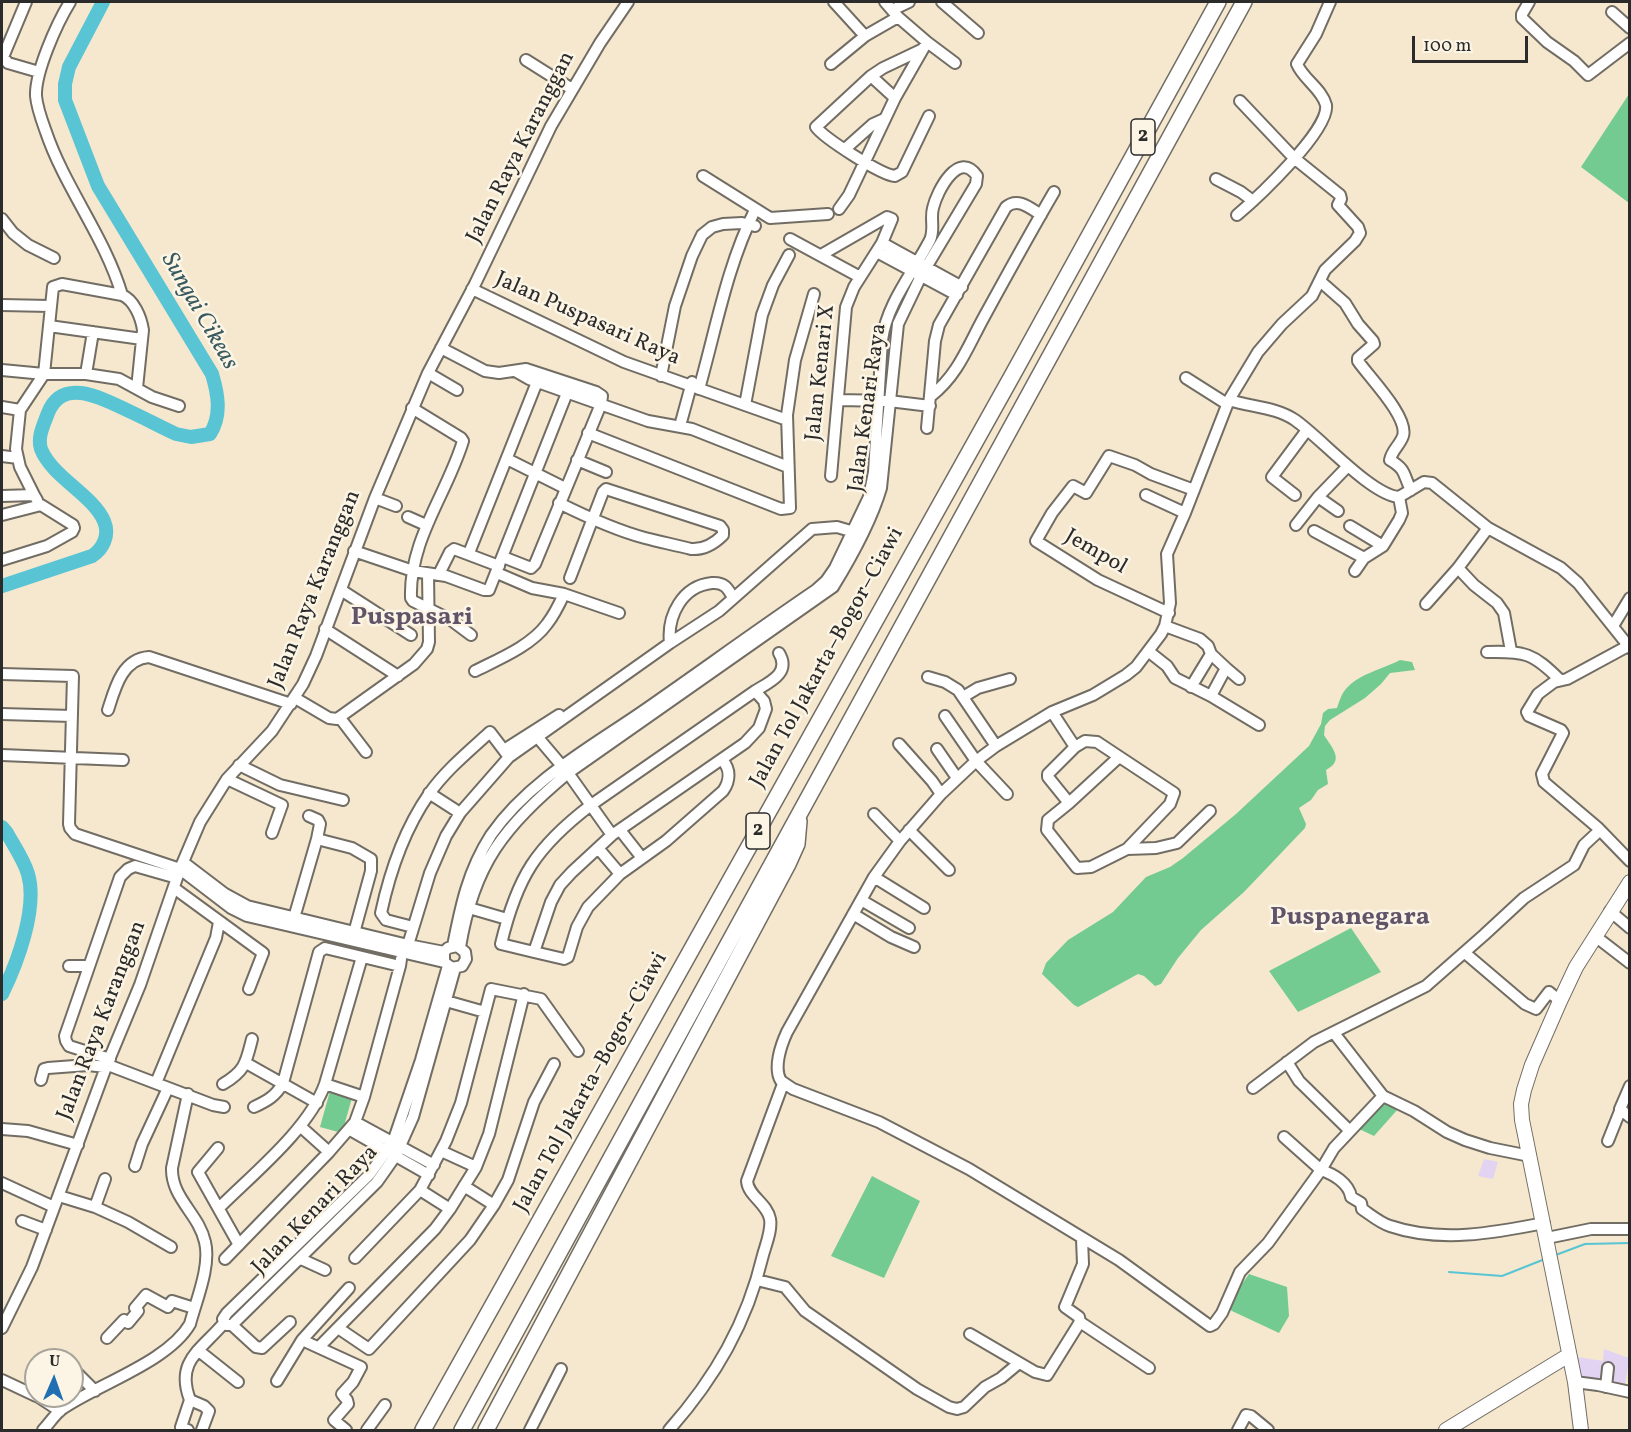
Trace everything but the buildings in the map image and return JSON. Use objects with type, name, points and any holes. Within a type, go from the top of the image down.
[{"type":"highway","name":"Jalan Tol Jakarta–Bogor–Ciawi","points":[[423,1431],[1218,2]]},
{"type":"highway","name":"2","points":[[462,1431],[1244,2]]},
{"type":"highway","points":[[486,1431],[788,864],[797,844],[799,815]]},
{"type":"highway","points":[[413,1431],[446,1390]]},
{"type":"main road","points":[[1581,1431],[1575,1382],[1522,1120],[1522,1096],[1532,1065],[1576,967],[1629,882]]},
{"type":"main road","points":[[1446,1431],[1569,1354]]},
{"type":"street","points":[[26,2],[3,57],[8,63],[39,72]]},
{"type":"street","points":[[56,2],[64,12]]},
{"type":"street","points":[[70,2],[39,72],[36,96],[57,162],[116,276],[122,295]]},
{"type":"street","name":"Jalan Raya Karanggan","points":[[2,1329],[32,1268],[140,985],[178,874],[206,811],[238,765],[272,730],[293,701],[316,656],[354,551],[428,373],[474,287],[538,153],[572,89],[628,2]]},
{"type":"street","points":[[834,2],[866,36]]},
{"type":"street","points":[[831,64],[866,36],[892,9],[909,2]]},
{"type":"street","points":[[942,2],[978,33]]},
{"type":"street","points":[[1237,215],[1276,180],[1316,130],[1325,114],[1326,108],[1323,100],[1297,64],[1316,34],[1330,2]]},
{"type":"street","points":[[1529,2],[1522,18],[1547,42],[1574,61],[1588,75],[1629,43]]},
{"type":"street","points":[[892,9],[925,45],[955,63]]},
{"type":"street","points":[[1612,12],[1629,27]]},
{"type":"street","points":[[925,45],[872,76],[816,125],[818,130],[845,149],[885,174],[895,176],[899,174],[929,116]]},
{"type":"street","points":[[839,209],[849,195],[884,119],[925,45]]},
{"type":"street","points":[[526,60],[572,89]]},
{"type":"street","points":[[872,76],[895,98]]},
{"type":"street","points":[[1240,101],[1294,158],[1340,195],[1338,205],[1360,231],[1355,241],[1325,270],[1312,296],[1282,324],[1258,352],[1242,375],[1228,402],[1166,558],[1170,588],[1169,614],[1165,626],[1148,651],[1136,667],[1116,682],[1093,695],[1052,712],[996,746],[957,778],[909,830],[874,877],[783,1041],[778,1076],[783,1084],[879,1122],[1018,1198],[1119,1260],[1213,1326],[1222,1313],[1240,1272],[1268,1243],[1348,1130],[1383,1096]]},
{"type":"street","points":[[845,149],[873,124],[884,119]]},
{"type":"street","name":"Jalan Kenari Raya","points":[[190,1400],[184,1375],[193,1356],[301,1259],[377,1182],[413,1117],[446,1001],[462,897],[482,851],[502,822],[516,806],[565,770],[808,601],[826,581],[853,539],[873,482],[883,401],[882,340],[886,317],[919,269],[976,184],[976,174],[967,168],[958,168],[953,171],[938,195],[933,208],[934,222],[931,237],[919,269]]},
{"type":"street","points":[[703,176],[758,212],[774,218],[828,214]]},
{"type":"street","points":[[1216,179],[1253,201]]},
{"type":"street","points":[[839,400],[930,401],[961,363],[1054,192]]},
{"type":"street","points":[[927,428],[936,332],[1006,207],[1013,202],[1018,202],[1041,215]]},
{"type":"street","points":[[680,426],[699,387],[727,295],[758,212]]},
{"type":"street","name":"Jalan Kenari X","points":[[821,255],[887,217],[892,218],[892,222],[860,277],[846,308],[831,476]]},
{"type":"street","points":[[2,219],[13,233],[28,245],[54,258]]},
{"type":"street","points":[[661,374],[675,306],[692,256],[702,235],[712,227],[723,224],[752,225]]},
{"type":"street","points":[[790,239],[860,277]]},
{"type":"street","points":[[879,247],[959,291]]},
{"type":"street","points":[[745,402],[762,315],[773,285],[789,255]]},
{"type":"street","points":[[1320,281],[1345,303],[1358,324],[1373,341],[1374,344],[1358,358],[1358,361],[1395,407],[1403,430],[1390,460],[1401,466],[1411,490]]},
{"type":"street","points":[[2,560],[47,546],[72,532],[73,525],[41,505],[34,495],[20,467],[16,449],[20,410],[44,374],[52,289],[58,284],[122,295],[132,303],[141,322],[142,339],[137,388]]},
{"type":"street","name":"Jalan Puspasari Raya","points":[[474,287],[661,374],[787,417]]},
{"type":"street","points":[[588,433],[781,509],[787,509],[791,506],[787,417],[795,360],[814,294]]},
{"type":"street","points":[[2,305],[50,306]]},
{"type":"street","points":[[49,326],[142,339]]},
{"type":"street","points":[[86,374],[93,332]]},
{"type":"street","points":[[441,348],[485,371],[499,373],[522,369],[596,392],[602,396],[601,404],[533,567],[500,565]]},
{"type":"street","points":[[2,370],[44,374],[86,374],[119,379],[152,397],[179,406]]},
{"type":"street","points":[[515,371],[537,382],[648,421],[692,429],[788,467]]},
{"type":"street","points":[[428,373],[457,390]]},
{"type":"street","points":[[1186,378],[1228,402],[1284,414],[1307,429],[1348,466],[1382,492],[1399,497],[1424,482],[1432,483],[1488,528],[1561,568],[1578,583],[1629,647],[1541,691],[1527,712],[1529,716],[1563,733],[1542,774],[1544,782],[1629,861]]},
{"type":"street","points":[[469,553],[537,382]]},
{"type":"street","points":[[354,551],[412,571],[434,574],[486,591],[490,589],[567,393]]},
{"type":"street","points":[[2,407],[20,410]]},
{"type":"street","points":[[412,408],[462,438],[463,441],[426,525],[412,571],[412,600],[456,622],[471,635]]},
{"type":"street","points":[[1295,495],[1272,477],[1307,429]]},
{"type":"street","points":[[2,456],[18,458]]},
{"type":"street","name":"Jempol","points":[[1169,614],[1098,580],[1036,541],[1052,513],[1073,486],[1086,493],[1108,456],[1194,490]]},
{"type":"street","points":[[507,459],[565,488]]},
{"type":"street","points":[[577,460],[606,472]]},
{"type":"street","points":[[1296,525],[1318,497],[1348,466]]},
{"type":"street","points":[[559,503],[592,520],[644,538],[691,549],[705,547],[718,540],[723,533],[723,528],[608,489],[603,492],[592,520],[570,578]]},
{"type":"street","points":[[2,496],[34,495]]},
{"type":"street","points":[[1146,495],[1185,513]]},
{"type":"street","points":[[1318,497],[1338,511]]},
{"type":"street","points":[[1355,571],[1364,558],[1383,546],[1401,516],[1399,497]]},
{"type":"street","points":[[375,498],[396,506]]},
{"type":"street","points":[[2,515],[41,505]]},
{"type":"street","points":[[408,517],[426,525]]},
{"type":"street","points":[[1350,526],[1383,546]]},
{"type":"street","points":[[225,1259],[353,1126],[364,1097],[405,949],[437,855],[460,813],[507,754],[719,611],[812,529],[837,527],[853,539]]},
{"type":"street","points":[[1426,604],[1458,568],[1488,528]]},
{"type":"street","points":[[1314,531],[1364,558]]},
{"type":"street","points":[[108,710],[122,672],[141,657],[149,657],[293,701],[334,720],[340,718],[414,664],[428,649],[429,609],[434,574],[452,550],[457,549],[500,565],[532,588],[564,594],[619,613]]},
{"type":"street","points":[[1458,568],[1474,585],[1497,603],[1504,614],[1511,651]]},
{"type":"street","points":[[670,643],[669,630],[672,618],[687,592],[692,588],[708,584],[723,584],[733,598]]},
{"type":"street","points":[[341,590],[411,635]]},
{"type":"street","points":[[475,671],[516,650],[534,637],[546,626],[564,594]]},
{"type":"street","points":[[1613,626],[1629,598]]},
{"type":"street","points":[[1165,626],[1200,639],[1208,646],[1211,654],[1239,679]]},
{"type":"street","points":[[326,629],[398,676]]},
{"type":"street","points":[[1148,651],[1167,666],[1175,678],[1211,696],[1259,725]]},
{"type":"street","points":[[1487,652],[1511,651],[1534,657],[1560,680]]},
{"type":"street","points":[[722,760],[729,774],[723,791],[666,841],[620,874],[588,907],[578,927],[568,957],[564,959],[501,944],[517,891],[531,864],[566,824],[781,672],[784,663],[779,653]]},
{"type":"street","points":[[1191,687],[1211,654]]},
{"type":"street","points":[[1211,696],[1226,668]]},
{"type":"street","points":[[2,674],[73,676],[69,824],[72,831],[178,874],[247,906],[354,933],[405,949]]},
{"type":"street","points":[[928,677],[945,682],[958,690],[996,746]]},
{"type":"street","points":[[963,697],[978,688],[1010,679]]},
{"type":"street","points":[[534,952],[551,902],[560,885],[572,872],[616,832],[722,760],[753,736],[759,728],[766,707],[755,691]]},
{"type":"street","points":[[1052,712],[1075,747]]},
{"type":"street","points":[[2,714],[72,716]]},
{"type":"street","points":[[945,716],[976,761],[1007,794]]},
{"type":"street","points":[[340,718],[366,752]]},
{"type":"street","points":[[413,927],[386,920],[381,913],[396,858],[414,818],[429,793],[490,732],[507,754]]},
{"type":"street","points":[[535,734],[591,805],[642,858]]},
{"type":"street","points":[[1069,803],[1048,774],[1075,747],[1085,741],[1097,741],[1174,792],[1170,804],[1127,849],[1091,867],[1079,869],[1074,866],[1047,830],[1048,820],[1069,803],[1119,757]]},
{"type":"street","points":[[899,744],[941,794]]},
{"type":"street","points":[[937,749],[957,778]]},
{"type":"street","points":[[2,755],[123,760]]},
{"type":"street","points":[[238,765],[280,785],[343,800]]},
{"type":"street","name":"Jalan Kenari Raya","points":[[228,1324],[223,1319],[227,1313],[394,1149],[451,957],[484,866],[500,841],[565,770]]},
{"type":"street","points":[[227,779],[282,805],[272,832]]},
{"type":"street","points":[[429,793],[460,813]]},
{"type":"street","points":[[1127,849],[1156,848],[1177,843],[1210,811]]},
{"type":"street","points":[[874,814],[900,841]]},
{"type":"street","points":[[294,918],[320,824],[318,820],[309,816]]},
{"type":"street","points":[[909,830],[949,870]]},
{"type":"street","points":[[1253,1088],[1314,1042],[1426,986],[1524,898],[1574,865],[1584,844],[1599,831]]},
{"type":"street","points":[[317,839],[352,848],[372,861],[354,933]]},
{"type":"street","points":[[598,848],[620,874]]},
{"type":"street","points":[[224,1107],[213,1105],[108,1064],[69,1046],[66,1041],[65,1036],[120,877],[128,868],[135,866],[178,874],[231,909],[247,916],[451,957]]},
{"type":"street","points":[[178,874],[219,922],[263,953],[249,989]]},
{"type":"street","points":[[874,877],[924,908]]},
{"type":"street","points":[[861,900],[909,928]]},
{"type":"street","points":[[469,908],[507,919]]},
{"type":"street","points":[[1610,911],[1629,928]]},
{"type":"street","points":[[853,914],[891,938],[914,947]]},
{"type":"street","points":[[156,1083],[216,938],[219,922]]},
{"type":"street","points":[[1595,936],[1629,963]]},
{"type":"street","points":[[254,1107],[268,1101],[283,1083],[319,952],[325,948],[400,966]]},
{"type":"street","points":[[1465,953],[1525,1004],[1536,1009],[1549,992],[1560,1001]]},
{"type":"street","points":[[219,1208],[300,1126],[317,1104],[362,957]]},
{"type":"street","points":[[69,966],[89,966]]},
{"type":"street","points":[[355,1258],[420,1190],[441,1151],[460,1103],[491,988],[524,994],[544,1002],[578,1051]]},
{"type":"street","points":[[319,1347],[435,1229],[476,1167],[489,1134],[524,994]]},
{"type":"street","points":[[446,1001],[485,1012]]},
{"type":"street","points":[[1334,1033],[1383,1096],[1465,1140],[1530,1156]]},
{"type":"street","points":[[223,1084],[238,1075],[246,1063],[252,1039]]},
{"type":"street","points":[[1287,1062],[1299,1081],[1348,1130]]},
{"type":"street","points":[[246,1063],[317,1104]]},
{"type":"street","points":[[40,1080],[44,1069],[48,1068],[108,1064]]},
{"type":"street","points":[[338,1328],[369,1348],[470,1240],[508,1180],[534,1102],[554,1064]]},
{"type":"street","points":[[325,1084],[364,1097]]},
{"type":"street","points":[[669,1431],[701,1392],[735,1337],[757,1280],[771,1221],[764,1206],[747,1187],[747,1181],[783,1084]]},
{"type":"street","points":[[1608,1141],[1625,1114],[1629,1086]]},
{"type":"street","points":[[135,1166],[142,1144],[168,1088]]},
{"type":"street","points":[[43,1431],[60,1410],[157,1356],[186,1331],[204,1269],[206,1244],[201,1230],[176,1193],[171,1179],[188,1094]]},
{"type":"street","points":[[300,1126],[329,1152]]},
{"type":"street","points":[[353,1126],[431,1170]]},
{"type":"street","points":[[2,1129],[28,1131],[78,1145]]},
{"type":"street","points":[[1284,1137],[1321,1170],[1328,1172],[1346,1185],[1351,1192],[1351,1197],[1361,1203],[1362,1209],[1388,1226],[1420,1234],[1459,1235],[1500,1232],[1544,1223]]},
{"type":"street","points":[[218,1148],[198,1173],[239,1245]]},
{"type":"street","points":[[441,1151],[476,1167]]},
{"type":"street","points":[[96,1207],[105,1179]]},
{"type":"street","points":[[2,1183],[57,1202],[96,1207],[128,1222],[171,1247]]},
{"type":"street","points":[[464,1186],[494,1205]]},
{"type":"street","points":[[420,1190],[450,1209]]},
{"type":"street","points":[[22,1221],[46,1230]]},
{"type":"street","points":[[1547,1241],[1591,1229],[1629,1229]]},
{"type":"street","points":[[1082,1239],[1083,1264],[1065,1307],[1079,1317],[1080,1322],[1149,1368]]},
{"type":"street","points":[[301,1259],[325,1270]]},
{"type":"street","points":[[757,1280],[785,1287],[805,1311],[917,1389],[949,1407],[957,1409],[964,1407],[985,1387],[1001,1378],[1019,1363]]},
{"type":"street","points":[[277,1381],[302,1340],[349,1288]]},
{"type":"street","points":[[107,1338],[124,1320],[128,1323],[138,1311],[135,1308],[146,1295],[168,1307],[172,1300],[194,1308]]},
{"type":"street","points":[[228,1324],[256,1347],[262,1348],[290,1322]]},
{"type":"street","points":[[970,1334],[1035,1372],[1047,1375],[1080,1322]]},
{"type":"street","points":[[302,1340],[361,1367],[353,1382],[342,1394],[348,1404],[334,1420],[346,1431]]},
{"type":"street","points":[[199,1351],[238,1382]]},
{"type":"street","points":[[1606,1387],[1608,1368]]},
{"type":"street","points":[[530,1431],[561,1369]]},
{"type":"street","points":[[2,1380],[24,1389]]},
{"type":"street","points":[[84,1380],[95,1391]]},
{"type":"street","points":[[1575,1382],[1629,1392]]},
{"type":"street","points":[[188,1431],[181,1427],[190,1400],[204,1406],[208,1411],[202,1431]]},
{"type":"street","points":[[367,1431],[385,1405]]},
{"type":"street","points":[[1238,1431],[1246,1415],[1251,1416],[1268,1431]]},
{"type":"shaded area","points":[[1484,1159],[1498,1162],[1493,1179],[1478,1176]]},
{"type":"shaded area","points":[[1604,1349],[1629,1358],[1625,1386],[1578,1378],[1577,1357],[1603,1361]]},
{"type":"green space","points":[[1629,94],[1629,203],[1581,167]]},
{"type":"green space","points":[[1400,660],[1412,662],[1415,670],[1390,673],[1365,698],[1330,720],[1325,726],[1324,735],[1336,758],[1332,766],[1326,770],[1328,784],[1299,808],[1306,824],[1305,828],[1244,892],[1201,930],[1178,958],[1161,984],[1155,986],[1144,976],[1138,974],[1078,1007],[1042,974],[1046,963],[1068,940],[1113,912],[1146,877],[1170,867],[1183,858],[1236,814],[1309,746],[1321,724],[1323,713],[1328,709],[1337,708],[1342,694],[1350,684]]},
{"type":"green space","points":[[1351,928],[1381,972],[1298,1012],[1269,971]]},
{"type":"green space","points":[[330,1091],[352,1098],[342,1133],[320,1127]]},
{"type":"green space","points":[[1382,1100],[1398,1109],[1374,1136],[1357,1128]]},
{"type":"green space","points":[[872,1176],[920,1201],[884,1278],[831,1256]]},
{"type":"green space","points":[[1249,1274],[1287,1287],[1289,1316],[1279,1333],[1232,1311],[1227,1306]]},
{"type":"waterway","name":"Sungai Cikeas","points":[[2,586],[92,556],[102,546],[106,536],[106,526],[99,512],[54,468],[41,449],[42,431],[48,413],[55,402],[64,395],[74,393],[97,397],[176,434],[191,437],[210,434],[216,419],[217,397],[212,374],[98,186],[65,100],[65,84],[69,67],[103,2]]},
{"type":"waterway","name":"Sungai Cikeas","points":[[2,827],[24,864],[30,888],[30,903],[24,936],[2,994]]},
{"type":"waterway","points":[[1553,1256],[1585,1244],[1630,1243]]},
{"type":"waterway","points":[[1449,1272],[1502,1276],[1545,1259]]},
{"type":"district","name":"Puspasari","points":[[412,619]]},
{"type":"district","name":"Puspanegara","points":[[1350,919]]}]
